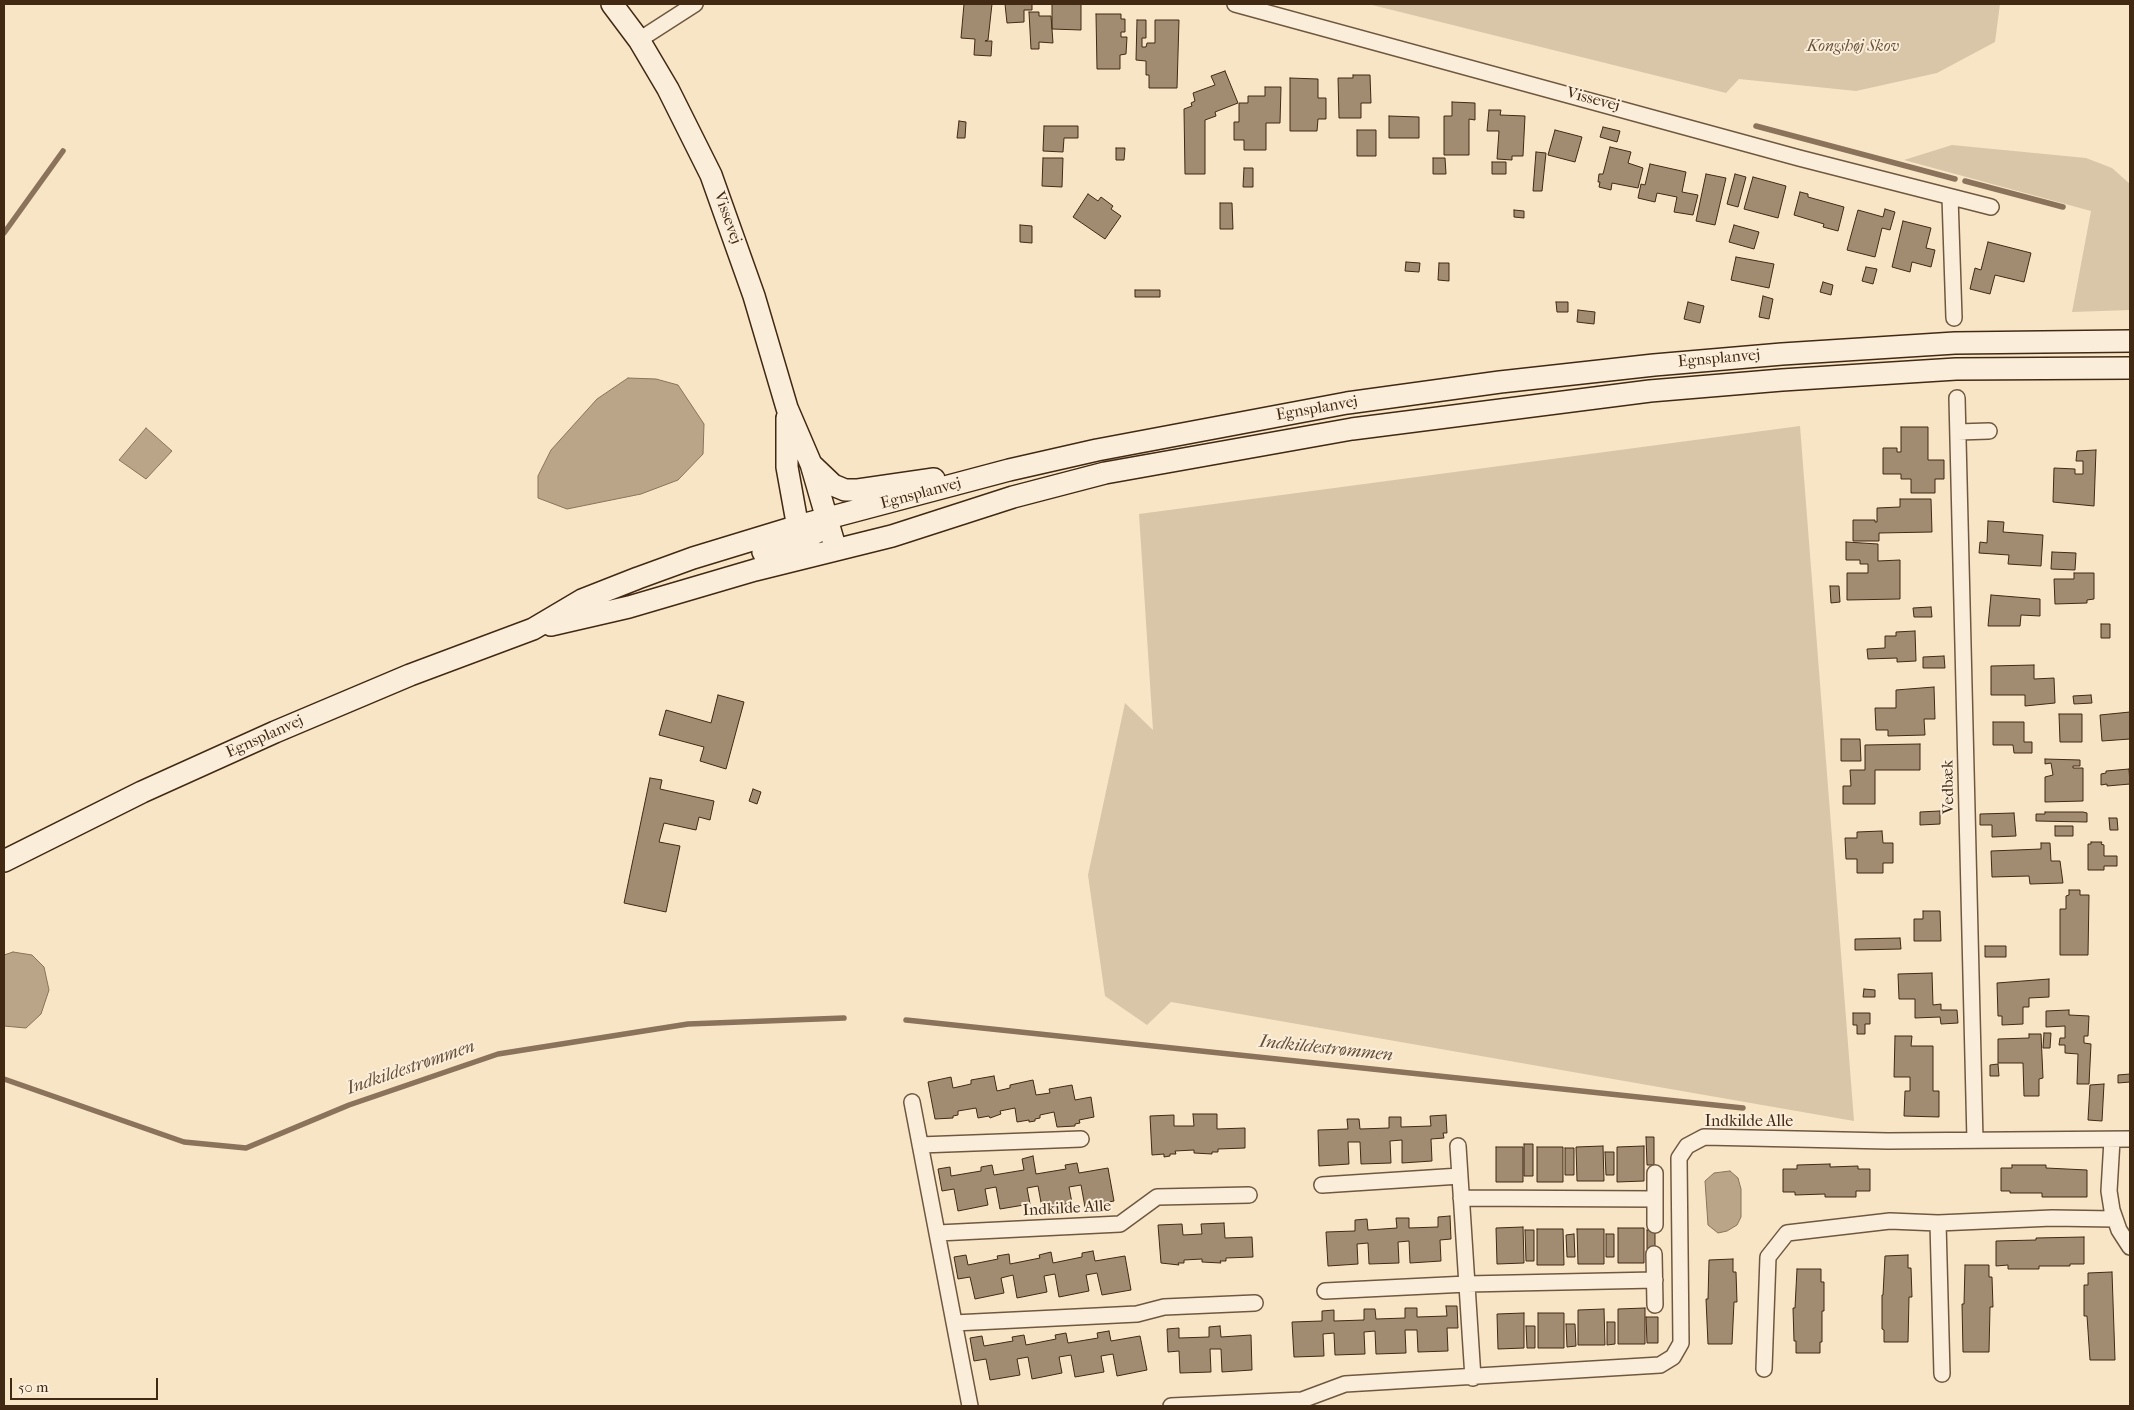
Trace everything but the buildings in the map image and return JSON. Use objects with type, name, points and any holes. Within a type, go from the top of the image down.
[{"type":"main road","name":"Vissevej","points":[[612,4],[639,40],[668,89],[711,175],[754,296],[787,408],[811,464],[836,550]]},
{"type":"main road","name":"Egnsplanvej","points":[[533,628],[588,618],[755,570],[801,542],[827,518],[1009,470],[1097,450],[1338,405],[1500,382],[1654,365],[1782,354],[1955,343],[2130,341]]},
{"type":"main road","name":"Egnsplanvej","points":[[4,861],[142,792],[275,732],[410,675],[533,628],[582,600],[693,558],[801,542],[836,550],[892,536],[1013,497],[1105,473],[1352,429],[1650,392],[1782,380],[1956,369],[2130,368]]},
{"type":"main road","name":"Vissevej","points":[[787,408],[787,467],[801,542]]},
{"type":"main road","points":[[811,464],[832,485],[845,490],[858,490],[1009,470]]},
{"type":"street","points":[[639,40],[695,4]]},
{"type":"street","name":"Vissevej","points":[[1235,4],[1799,158],[1991,207]]},
{"type":"street","points":[[1950,196],[1954,318]]},
{"type":"street","name":"Vedbæk","points":[[1957,398],[1958,432],[1956,441],[1975,1140]]},
{"type":"street","points":[[1958,432],[1989,431]]},
{"type":"street","points":[[912,1102],[970,1406]]},
{"type":"street","name":"Indkilde Alle","points":[[1171,1406],[1302,1400],[1345,1384],[1660,1366],[1673,1357],[1681,1343],[1679,1158],[1687,1146],[1704,1137],[1888,1141],[2130,1139]]},
{"type":"street","points":[[920,1145],[1081,1139]]},
{"type":"street","points":[[2112,1140],[2110,1191],[2112,1210],[2130,1247]]},
{"type":"street","points":[[1458,1146],[1473,1378]]},
{"type":"street","points":[[1655,1173],[1655,1225]]},
{"type":"street","points":[[1322,1185],[1460,1176]]},
{"type":"street","name":"Indkilde Alle","points":[[938,1232],[1120,1224],[1157,1197],[1249,1195]]},
{"type":"street","points":[[1462,1198],[1655,1199]]},
{"type":"street","points":[[1764,1369],[1768,1257],[1787,1233],[1890,1221],[1938,1223],[2052,1218],[2115,1219]]},
{"type":"street","points":[[1938,1223],[1942,1374]]},
{"type":"street","points":[[1654,1254],[1655,1305]]},
{"type":"street","points":[[1325,1290],[1467,1284],[1655,1280]]},
{"type":"street","points":[[954,1323],[1137,1314],[1164,1307],[1255,1303]]},
{"type":"green space","name":"Kongshøj Skov","points":[[1368,4],[2000,4],[1995,42],[1937,73],[1856,91],[1739,79],[1726,93]]},
{"type":"green space","points":[[1952,145],[2086,158],[2112,168],[2130,184],[2130,310],[2072,312],[2091,211],[1904,160]]},
{"type":"green space","points":[[1800,426],[1854,1121],[1171,1002],[1147,1025],[1105,996],[1088,875],[1125,703],[1153,730],[1139,514]]},
{"type":"shaded area","points":[[628,378],[656,379],[678,385],[704,424],[703,454],[678,480],[641,494],[567,509],[538,498],[538,476],[551,450],[597,399]]},
{"type":"shaded area","points":[[146,428],[172,451],[146,479],[119,460]]},
{"type":"shaded area","points":[[13,952],[32,955],[44,967],[49,990],[41,1014],[26,1028],[4,1026],[4,955]]},
{"type":"shaded area","points":[[1730,1171],[1738,1178],[1741,1189],[1741,1217],[1737,1225],[1727,1231],[1718,1233],[1708,1225],[1705,1181],[1714,1173]]},
{"type":"waterway","points":[[1756,126],[1955,179]]},
{"type":"waterway","points":[[4,233],[63,151]]},
{"type":"waterway","points":[[1965,181],[2063,207]]},
{"type":"waterway","name":"Indkildestrømmen","points":[[4,1079],[184,1142],[246,1148],[349,1105],[498,1054],[688,1024],[844,1018]]},
{"type":"waterway","name":"Indkildestrømmen","points":[[906,1020],[1743,1108]]}]
